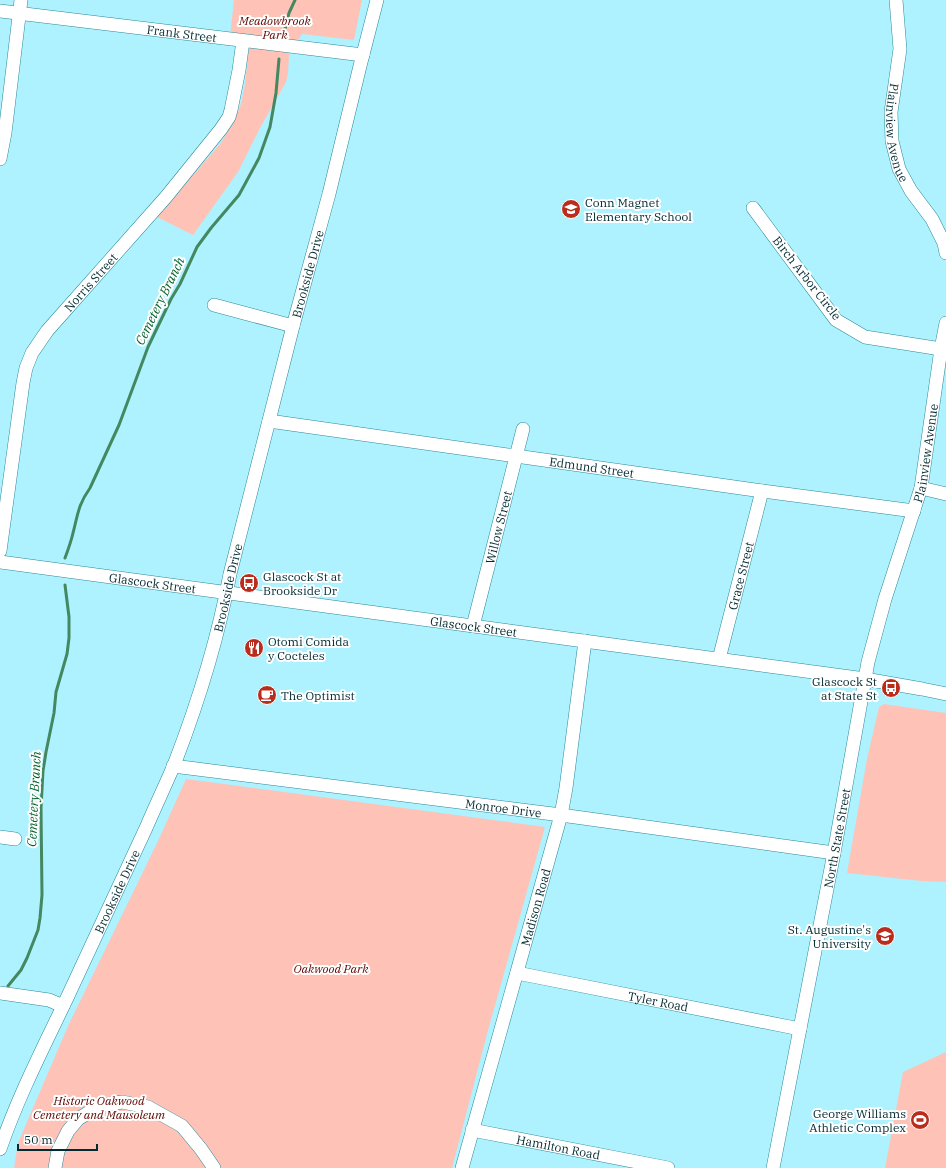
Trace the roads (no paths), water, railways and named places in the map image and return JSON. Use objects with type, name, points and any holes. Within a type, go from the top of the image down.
[{"type":"street","points":[[0,159],[5,133],[21,0]]},
{"type":"street","name":"Brookside Drive","points":[[0,1149],[12,1116],[38,1058],[113,901],[173,766],[207,670],[227,593],[230,574],[293,326],[329,194],[362,55],[377,0]]},
{"type":"street","name":"Plainview Avenue","points":[[896,0],[900,49],[891,112],[892,141],[899,169],[911,191],[932,219],[944,243],[946,253]]},
{"type":"street","name":"Frank Street","points":[[0,11],[362,55]]},
{"type":"street","name":"Norris Street","points":[[0,551],[23,384],[26,368],[32,353],[47,331],[166,197],[222,129],[231,110],[243,41]]},
{"type":"street","name":"Birch Arbor Circle","points":[[754,208],[836,320],[865,337],[941,349]]},
{"type":"street","points":[[214,305],[293,326]]},
{"type":"street","name":"Plainview Avenue","points":[[914,512],[921,488],[946,323]]},
{"type":"street","name":"Edmund Street","points":[[269,421],[914,512]]},
{"type":"street","name":"Willow Street","points":[[473,626],[523,429]]},
{"type":"street","points":[[921,488],[946,494]]},
{"type":"street","name":"Grace Street","points":[[719,659],[762,491]]},
{"type":"street","name":"North State Street","points":[[773,1168],[834,853],[868,662],[885,599],[914,512]]},
{"type":"street","name":"Glascock Street","points":[[0,562],[865,679],[946,694]]},
{"type":"street","name":"Madison Road","points":[[462,1168],[561,816],[585,641]]},
{"type":"street","name":"Monroe Drive","points":[[173,766],[834,853]]},
{"type":"street","points":[[0,837],[15,839]]},
{"type":"street","name":"Tyler Road","points":[[517,973],[800,1029]]},
{"type":"street","points":[[0,993],[49,1000],[63,1006]]},
{"type":"street","points":[[55,1168],[58,1151],[68,1131],[78,1119],[99,1106],[122,1102],[148,1107],[182,1126],[214,1168]]},
{"type":"street","name":"Hamilton Road","points":[[472,1130],[668,1168]]},
{"type":"waterway","name":"Cemetery Branch","points":[[285,29],[289,13],[295,0]]},
{"type":"waterway","name":"Cemetery Branch","points":[[65,558],[81,505],[119,425],[148,347],[171,299],[180,284],[197,247],[239,195],[259,158],[270,127],[276,93],[279,59]]},
{"type":"waterway","name":"Cemetery Branch","points":[[8,986],[21,970],[27,958],[38,930],[40,918],[42,895],[41,808],[43,771],[54,713],[56,692],[67,654],[69,638],[69,617],[65,585]]},
{"type":"place","name":"Conn Magnet Elementary School","points":[[571,209]]},
{"type":"place","name":"Glascock St at Brookside Dr","points":[[249,583]]},
{"type":"place","name":"Otomi Comida y Cocteles","points":[[254,648]]},
{"type":"place","name":"Glascock St at State St","points":[[891,688]]},
{"type":"place","name":"The Optimist","points":[[267,695]]},
{"type":"place","name":"St. Augustine's University","points":[[885,936]]},
{"type":"place","name":"George Williams Athletic Complex","points":[[920,1120]]},
{"type":"park label","name":"Meadowbrook Park","points":[[275,27]]},
{"type":"park label","name":"Oakwood Park","points":[[331,968]]},
{"type":"park label","name":"Historic Oakwood Cemetery and Mausoleum","points":[[99,1107]]}]
